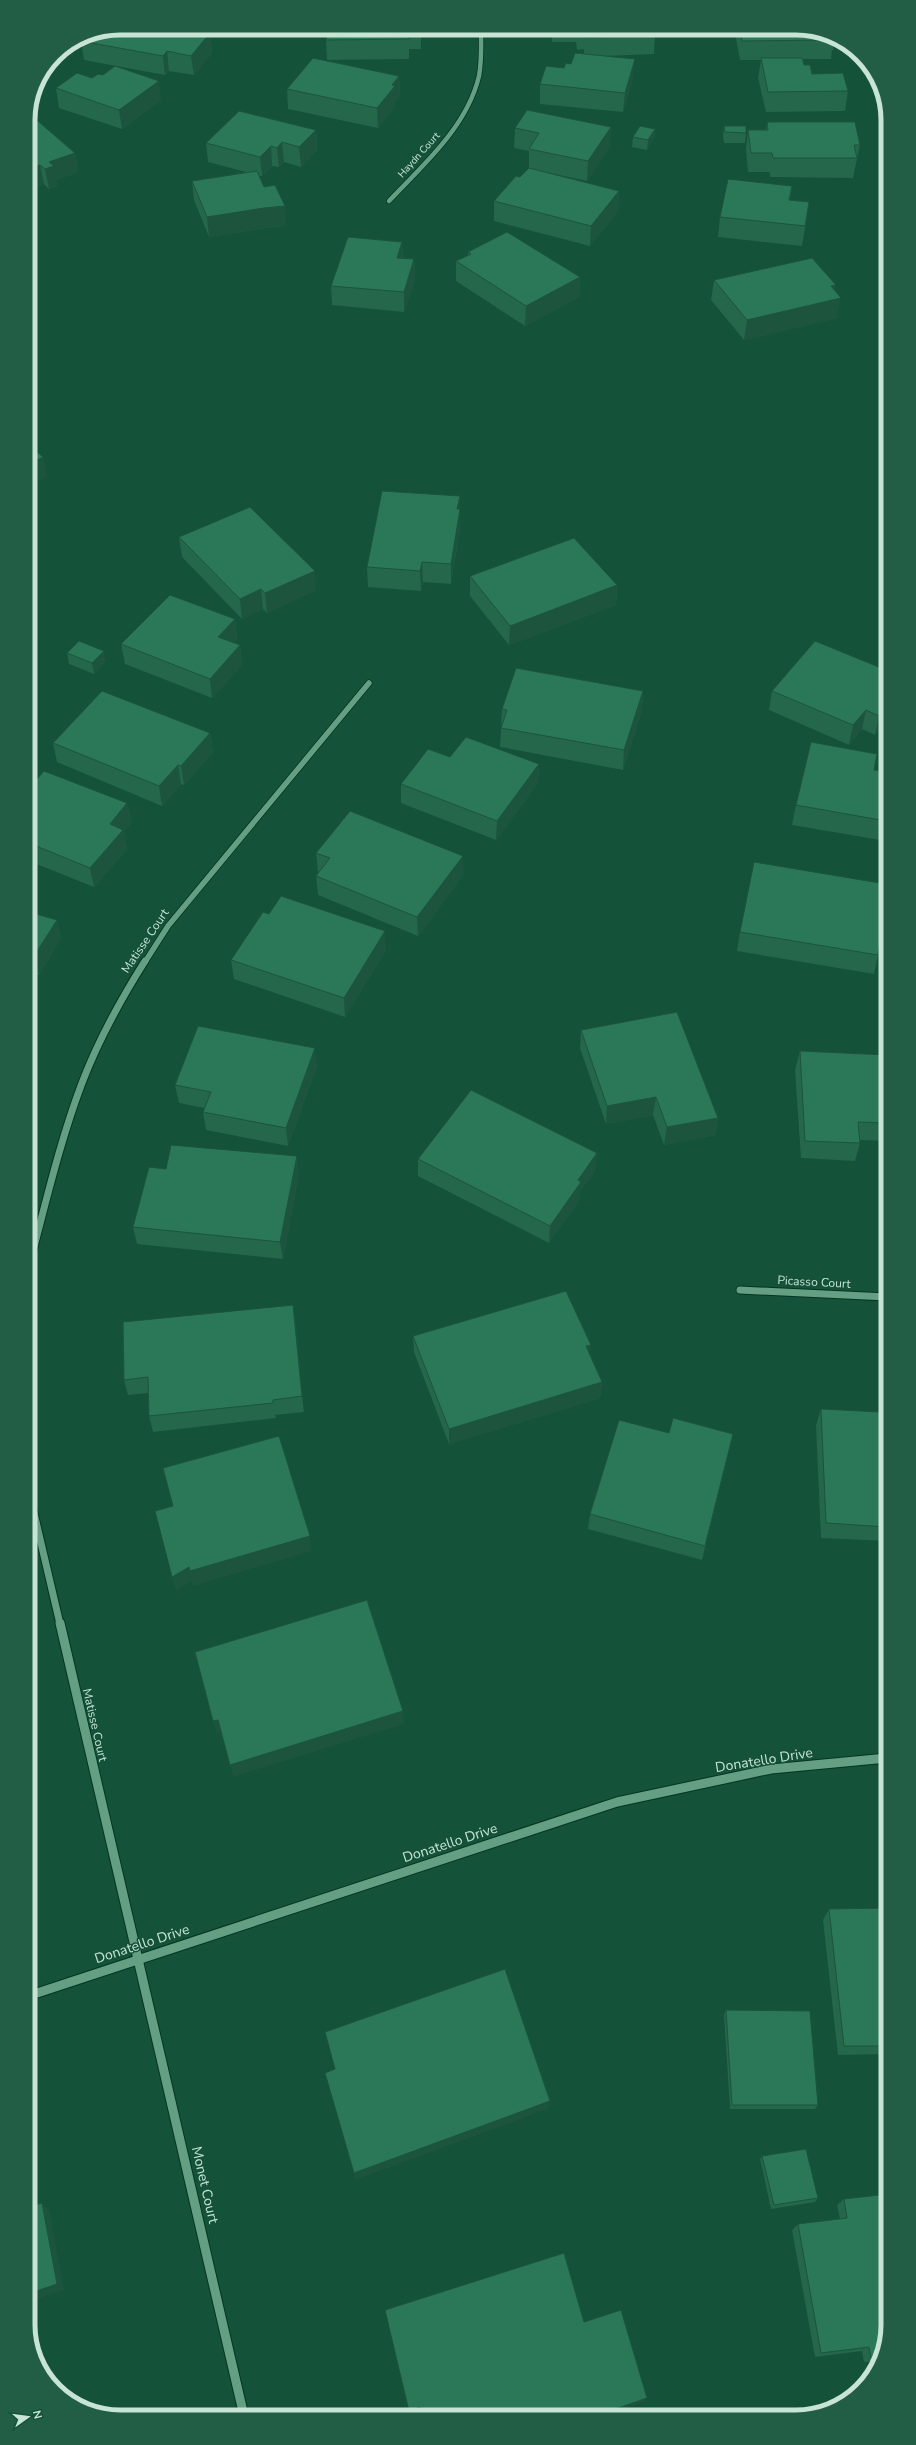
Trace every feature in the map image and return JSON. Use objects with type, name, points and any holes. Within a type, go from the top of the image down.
[{"type":"street","name":"Haydn Court","points":[[389,201],[441,147],[464,114],[477,84],[482,55],[481,35]]},
{"type":"street","name":"Matisse Court","points":[[35,1243],[59,1151],[82,1082],[122,998],[168,926],[369,683]]},
{"type":"street","name":"Picasso Court","points":[[740,1290],[881,1297]]},
{"type":"street","name":"Matisse Court","points":[[35,1517],[139,1959]]},
{"type":"street","name":"Donatello Drive","points":[[35,1994],[617,1802],[771,1769],[881,1759]]},
{"type":"street","name":"Monet Court","points":[[139,1959],[243,2410]]},
{"type":"building","points":[[120,35],[208,35],[191,56],[167,51],[163,56],[86,42],[92,39]]},
{"type":"building","points":[[326,35],[409,35],[409,39],[326,40]]},
{"type":"building","points":[[586,35],[655,35],[586,37]]},
{"type":"building","points":[[741,35],[802,35],[826,40],[742,41]]},
{"type":"building","points":[[575,53],[635,59],[625,93],[540,84],[546,66],[564,68],[566,63],[571,64]]},
{"type":"building","points":[[313,58],[399,76],[392,85],[395,86],[377,108],[287,89]]},
{"type":"building","points":[[761,58],[802,58],[804,65],[810,65],[812,74],[843,73],[848,91],[768,92]]},
{"type":"building","points":[[115,66],[159,81],[119,110],[56,88],[77,73],[92,78],[98,74],[103,75]]},
{"type":"building","points":[[527,110],[611,127],[588,161],[529,149],[539,133],[515,128]]},
{"type":"building","points":[[239,111],[316,130],[299,147],[282,142],[277,148],[271,146],[260,157],[206,143]]},
{"type":"building","points":[[35,119],[75,153],[49,162],[54,166],[45,169],[40,165],[35,167]]},
{"type":"building","points":[[767,122],[855,122],[860,145],[854,145],[857,158],[773,158],[772,153],[751,153],[748,130],[768,130]]},
{"type":"building","points":[[640,126],[655,129],[648,140],[633,137]]},
{"type":"building","points":[[724,126],[746,126],[746,133],[725,132]]},
{"type":"building","points":[[529,168],[619,191],[591,226],[494,201],[516,176],[520,177]]},
{"type":"building","points":[[257,171],[264,187],[275,185],[285,206],[207,217],[192,181]]},
{"type":"building","points":[[728,179],[792,186],[789,200],[809,202],[805,226],[720,217]]},
{"type":"building","points":[[507,232],[580,277],[526,306],[456,261],[471,254],[468,252]]},
{"type":"building","points":[[348,237],[402,242],[397,258],[414,259],[404,292],[331,286]]},
{"type":"building","points":[[812,258],[836,285],[831,286],[841,298],[747,320],[714,280]]},
{"type":"building","points":[[35,450],[43,457],[35,461]]},
{"type":"building","points":[[382,491],[460,496],[457,509],[460,509],[451,564],[422,562],[420,571],[367,567]]},
{"type":"building","points":[[250,507],[315,571],[265,593],[261,589],[240,599],[179,537]]},
{"type":"building","points":[[574,538],[617,585],[510,626],[470,576]]},
{"type":"building","points":[[170,595],[235,619],[218,637],[240,645],[210,679],[121,644]]},
{"type":"building","points":[[79,641],[104,651],[92,663],[67,653]]},
{"type":"building","points":[[815,641],[881,668],[881,713],[879,716],[866,710],[853,725],[772,691]]},
{"type":"building","points":[[516,668],[643,691],[624,750],[501,728],[507,710],[502,709]]},
{"type":"building","points":[[102,691],[210,733],[181,766],[178,765],[159,786],[53,743]]},
{"type":"building","points":[[466,737],[539,764],[497,821],[401,784],[428,749],[450,757]]},
{"type":"building","points":[[811,742],[877,754],[874,770],[881,771],[881,820],[796,805]]},
{"type":"building","points":[[44,771],[127,803],[110,824],[123,830],[90,868],[35,845],[35,781]]},
{"type":"building","points":[[350,811],[463,856],[417,917],[316,876],[330,858],[316,853]]},
{"type":"building","points":[[754,862],[881,883],[881,935],[878,955],[740,932]]},
{"type":"building","points":[[281,896],[385,931],[344,998],[231,960],[263,912],[269,914]]},
{"type":"building","points":[[35,914],[57,920],[35,954]]},
{"type":"building","points":[[677,1012],[718,1118],[667,1127],[656,1097],[607,1106],[581,1030]]},
{"type":"building","points":[[198,1026],[315,1048],[286,1128],[203,1112],[211,1092],[175,1085]]},
{"type":"building","points":[[800,1051],[881,1055],[881,1123],[858,1122],[860,1143],[805,1141]]},
{"type":"building","points":[[471,1090],[597,1153],[578,1180],[581,1182],[550,1226],[418,1159]]},
{"type":"building","points":[[171,1145],[297,1156],[280,1242],[133,1227],[149,1167],[166,1169]]},
{"type":"building","points":[[566,1291],[591,1345],[586,1346],[602,1382],[449,1429],[413,1336]]},
{"type":"building","points":[[293,1305],[302,1396],[273,1400],[273,1403],[149,1416],[148,1377],[124,1380],[123,1322]]},
{"type":"building","points":[[821,1409],[880,1412],[881,1527],[826,1523]]},
{"type":"building","points":[[673,1418],[733,1434],[705,1546],[590,1514],[619,1420],[669,1433]]},
{"type":"building","points":[[279,1436],[310,1536],[190,1571],[189,1567],[172,1577],[155,1511],[173,1506],[163,1468]]},
{"type":"building","points":[[367,1600],[403,1711],[230,1765],[218,1720],[213,1721],[195,1652]]},
{"type":"building","points":[[881,1908],[881,2046],[844,2046],[829,1909]]},
{"type":"building","points":[[505,1969],[550,2101],[354,2173],[325,2073],[335,2069],[325,2032]]},
{"type":"building","points":[[726,2010],[810,2011],[818,2105],[732,2105]]},
{"type":"building","points":[[806,2149],[818,2198],[774,2205],[762,2156]]},
{"type":"building","points":[[881,2195],[881,2331],[877,2353],[874,2358],[871,2358],[869,2347],[821,2353],[798,2224],[847,2218],[844,2199]]},
{"type":"building","points":[[42,2203],[57,2284],[35,2292],[35,2205]]},
{"type":"building","points":[[564,2253],[584,2322],[621,2310],[647,2398],[612,2410],[421,2410],[420,2407],[409,2410],[385,2310]]}]
